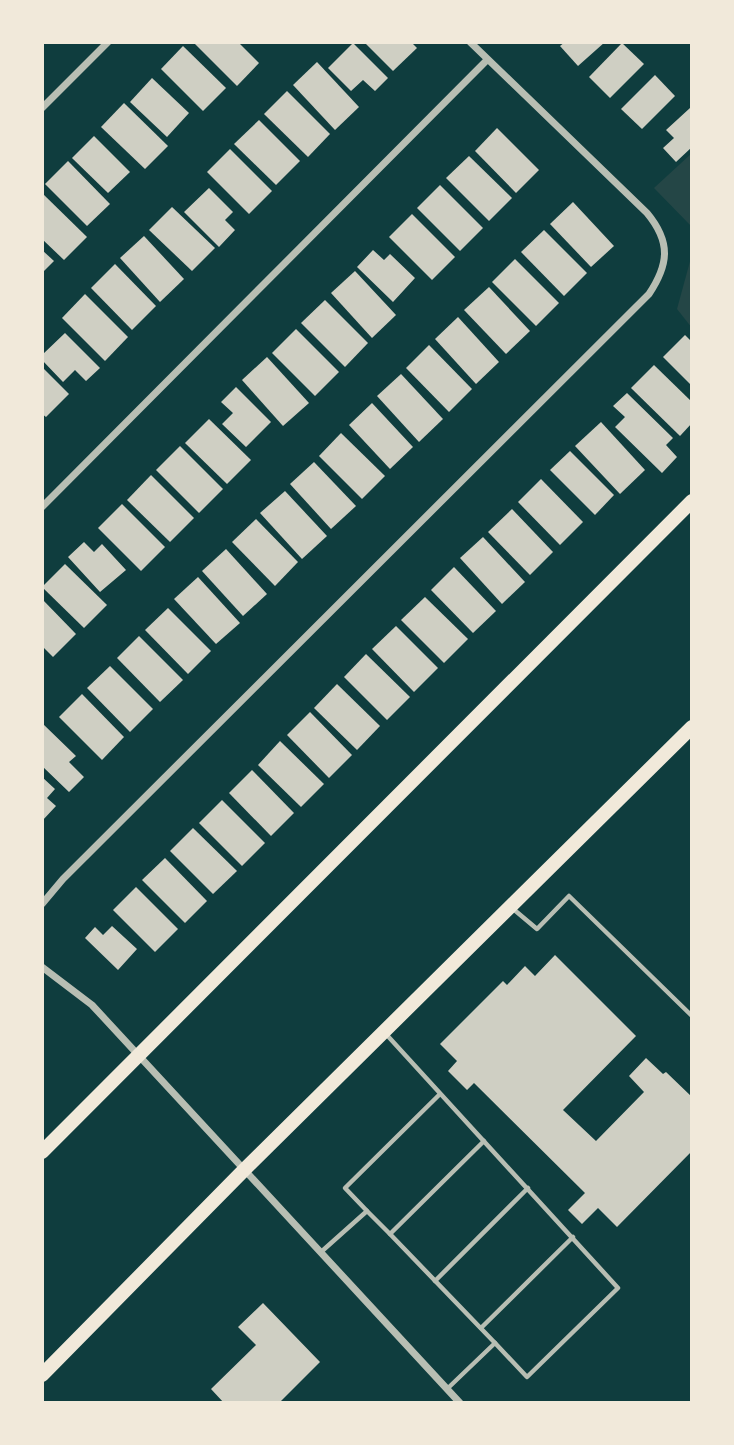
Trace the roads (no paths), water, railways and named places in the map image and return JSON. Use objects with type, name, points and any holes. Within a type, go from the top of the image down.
[{"type":"main road","points":[[42,1152],[692,501]]},
{"type":"main road","points":[[42,1375],[245,1169],[512,908],[692,727]]},
{"type":"street","points":[[42,108],[108,42]]},
{"type":"street","points":[[42,904],[63,879],[649,294],[663,272],[665,253],[659,227],[470,42]]},
{"type":"street","points":[[42,507],[487,60]]},
{"type":"street","points":[[42,967],[92,1005],[460,1403]]},
{"type":"lane","points":[[512,908],[537,929],[569,896],[692,1016]]},
{"type":"lane","points":[[384,1033],[618,1288],[527,1377],[345,1188],[439,1095]]},
{"type":"lane","points":[[390,1234],[484,1140]]},
{"type":"lane","points":[[436,1281],[528,1188]]},
{"type":"lane","points":[[321,1252],[367,1210]]},
{"type":"lane","points":[[481,1328],[573,1237]]},
{"type":"lane","points":[[447,1389],[495,1343]]}]
